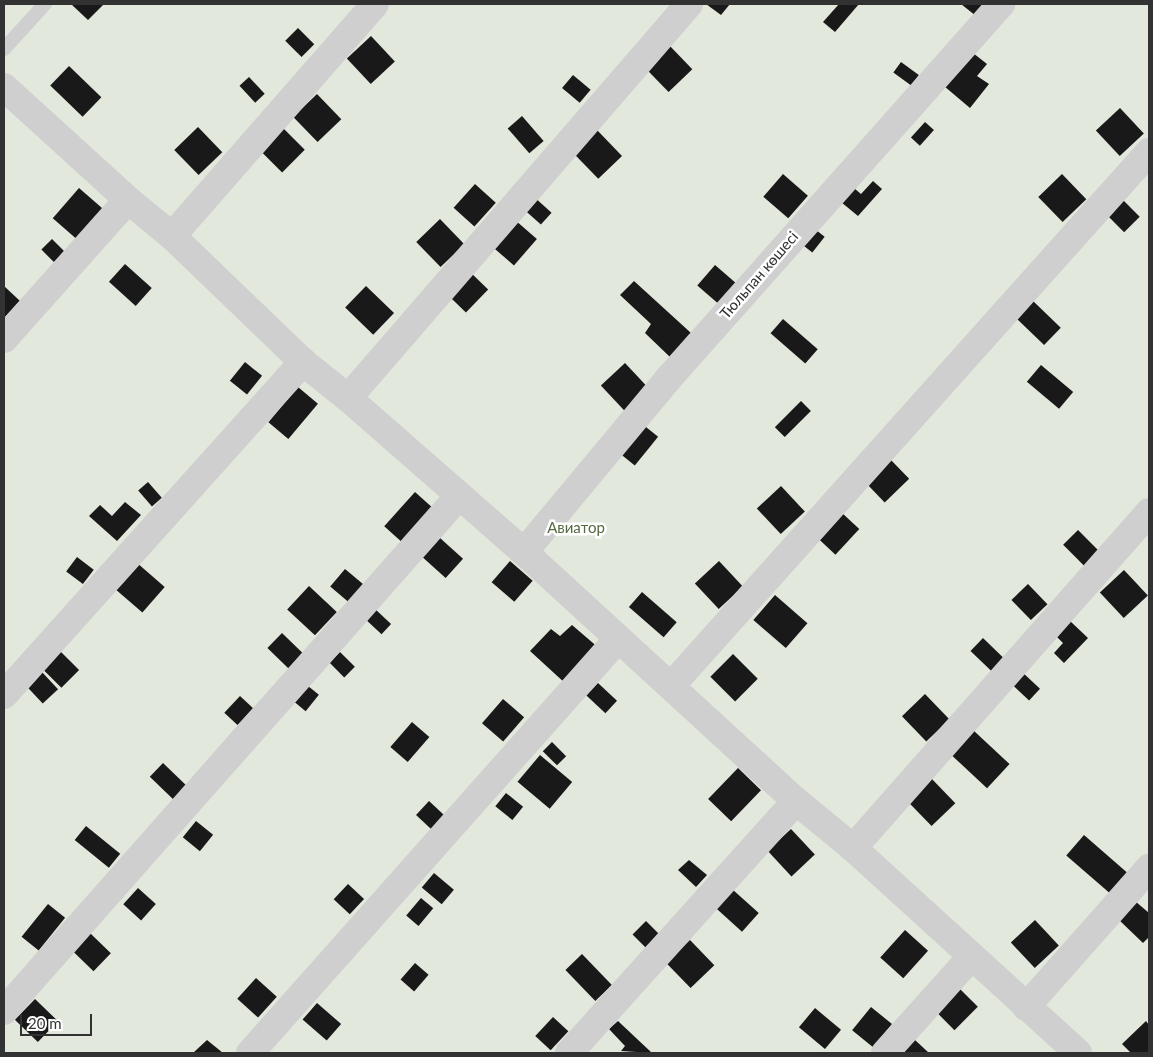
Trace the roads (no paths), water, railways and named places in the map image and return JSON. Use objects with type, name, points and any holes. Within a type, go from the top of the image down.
[{"type":"street","points":[[172,236],[374,4]]},
{"type":"street","points":[[348,398],[690,4]]},
{"type":"street","name":"Тюльпан көшесі","points":[[524,552],[668,379],[1001,4]]},
{"type":"street","points":[[4,87],[128,200],[172,236],[303,362],[348,398],[524,552],[796,801],[853,848],[1078,1053]]},
{"type":"street","points":[[671,686],[1149,152]]},
{"type":"street","points":[[4,339],[128,200]]},
{"type":"street","points":[[4,694],[303,362]]},
{"type":"street","points":[[4,1011],[459,496]]},
{"type":"street","points":[[853,848],[1149,512]]},
{"type":"street","points":[[250,1053],[618,639]]},
{"type":"street","points":[[568,1053],[796,801]]},
{"type":"street","points":[[1026,1007],[1149,868]]},
{"type":"street","points":[[885,1053],[971,957]]},
{"type":"lane","points":[[4,49],[45,4]]},
{"type":"park label","name":"Авиатор","points":[[576,528]]}]
